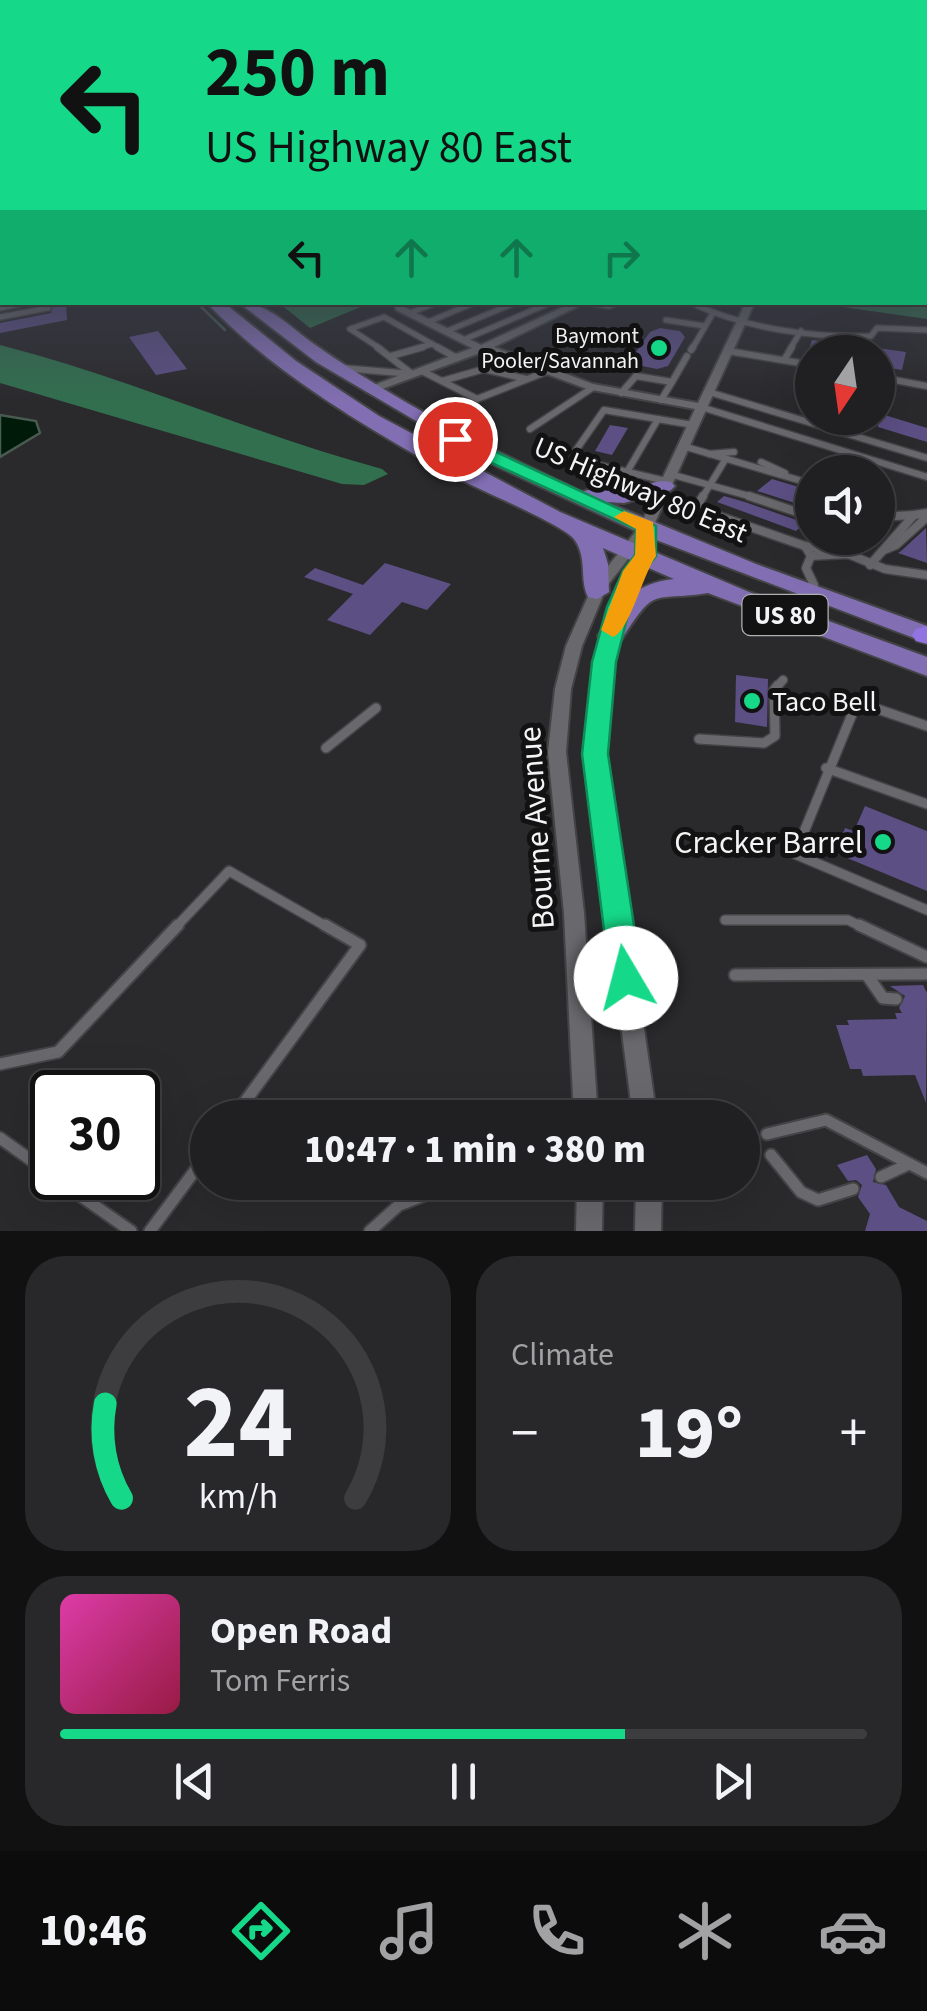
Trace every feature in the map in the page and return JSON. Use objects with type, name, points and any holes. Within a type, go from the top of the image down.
[{"type":"main road","name":"US Highway 80 East","points":[[217,305],[287,364],[388,428],[571,524],[812,593],[927,638]]},
{"type":"main road","name":"US Highway 80 East","points":[[249,305],[332,367],[370,390],[455,439],[562,491],[641,544],[740,598],[927,667]]},
{"type":"main road","points":[[388,428],[620,532],[636,532],[641,544],[840,619],[927,638]]},
{"type":"main road","points":[[562,491],[624,497],[665,484]]},
{"type":"main road","points":[[571,524],[596,556],[598,592]]},
{"type":"main road","points":[[611,636],[634,598],[647,590],[700,586],[740,598]]},
{"type":"street","points":[[370,390],[483,348],[576,305]]},
{"type":"street","points":[[643,1100],[595,754],[604,662],[641,544],[665,484],[750,305]]},
{"type":"street","points":[[405,309],[464,340],[592,388],[702,407]]},
{"type":"street","name":"Bourne Avenue","points":[[585,1100],[574,913],[557,752],[562,689],[574,646],[598,592],[641,544]]},
{"type":"street","points":[[589,1231],[590,1200]]},
{"type":"street","points":[[648,1231],[649,1200]]},
{"type":"lane","points":[[0,317],[48,308],[46,305]]},
{"type":"lane","points":[[428,322],[469,305]]},
{"type":"lane","points":[[447,332],[509,305]]},
{"type":"lane","points":[[464,340],[545,305]]},
{"type":"lane","points":[[695,305],[742,320],[858,338],[871,336],[877,328],[927,330]]},
{"type":"lane","points":[[405,309],[350,329],[417,373]]},
{"type":"lane","points":[[661,400],[712,313]]},
{"type":"lane","points":[[384,317],[457,358]]},
{"type":"lane","points":[[666,320],[705,326]]},
{"type":"lane","points":[[784,360],[801,331]]},
{"type":"lane","points":[[391,356],[432,344]]},
{"type":"lane","points":[[728,351],[795,362]]},
{"type":"lane","points":[[332,367],[417,373],[477,398],[548,371]]},
{"type":"lane","points":[[442,381],[498,367],[526,380]]},
{"type":"lane","points":[[621,393],[636,376],[672,382]]},
{"type":"lane","points":[[895,380],[927,386]]},
{"type":"lane","points":[[530,429],[592,388]]},
{"type":"lane","points":[[709,392],[927,458]]},
{"type":"lane","points":[[702,407],[927,477]]},
{"type":"lane","points":[[693,425],[604,410],[574,453],[594,464],[665,484],[712,484],[795,514]]},
{"type":"lane","points":[[627,472],[658,419]]},
{"type":"lane","points":[[844,450],[858,437]]},
{"type":"lane","points":[[683,446],[789,475]]},
{"type":"lane","points":[[708,454],[734,452]]},
{"type":"lane","points":[[696,508],[726,460]]},
{"type":"lane","points":[[761,462],[795,477]]},
{"type":"lane","points":[[665,484],[696,508],[795,543]]},
{"type":"lane","points":[[721,516],[731,507]]},
{"type":"lane","points":[[736,522],[747,513]]},
{"type":"lane","points":[[895,536],[914,514]]},
{"type":"lane","points":[[895,516],[927,515]]},
{"type":"lane","points":[[895,546],[927,515]]},
{"type":"lane","points":[[756,529],[765,520]]},
{"type":"lane","points":[[773,535],[782,526]]},
{"type":"lane","points":[[812,593],[814,585],[806,568],[810,556],[829,555]]},
{"type":"lane","points":[[850,555],[870,564],[927,575]]},
{"type":"lane","points":[[870,564],[878,555]]},
{"type":"lane","points":[[699,739],[764,742],[775,736],[774,690],[783,680]]},
{"type":"lane","points":[[927,726],[857,702],[826,768],[821,792],[795,854],[927,910]]},
{"type":"lane","points":[[326,748],[376,708]]},
{"type":"lane","points":[[826,768],[927,804]]},
{"type":"lane","points":[[0,1064],[58,1052],[229,871],[360,945],[246,1100]]},
{"type":"lane","points":[[725,920],[848,920],[927,956]]},
{"type":"lane","points":[[868,974],[883,998],[896,1000]]},
{"type":"lane","points":[[735,976],[927,974]]},
{"type":"lane","points":[[767,1134],[826,1120],[927,1173]]},
{"type":"lane","points":[[0,1138],[30,1159]]},
{"type":"lane","points":[[771,1155],[801,1192],[818,1200],[853,1188]]},
{"type":"lane","points":[[881,1177],[909,1164]]},
{"type":"lane","points":[[150,1231],[190,1177]]},
{"type":"lane","points":[[88,1200],[131,1231]]},
{"type":"lane","points":[[370,1231],[399,1206],[414,1200]]},
{"type":"green space","points":[[281,305],[365,305],[310,328]]},
{"type":"green space","points":[[829,305],[927,305],[927,319]]},
{"type":"green space","points":[[0,345],[96,373],[388,474],[364,485],[342,484],[0,383]]},
{"type":"shaded area","points":[[0,415],[36,421],[40,433],[0,457]]},
{"type":"building","points":[[52,305],[66,305],[67,320],[0,333],[0,323],[51,313]]},
{"type":"building","name":"Baymont Pooler/Savannah","points":[[660,328],[680,331],[685,337],[668,366],[657,369],[637,365],[631,359],[650,332]]},
{"type":"building","points":[[158,331],[187,369],[156,375],[129,337]]},
{"type":"building","points":[[895,350],[906,352],[902,370],[895,369]]},
{"type":"building","points":[[895,418],[927,428],[927,442],[895,432]]},
{"type":"building","points":[[610,425],[628,428],[612,455],[595,451]]},
{"type":"building","points":[[772,479],[795,486],[795,503],[757,491]]},
{"type":"building","points":[[724,496],[795,520],[795,531],[717,502]]},
{"type":"building","points":[[926,528],[927,563],[898,553],[901,551]]},
{"type":"building","points":[[385,563],[451,584],[427,610],[402,602],[370,635],[327,620],[353,594],[304,577],[315,568],[363,585]]},
{"type":"building","name":"Taco Bell","points":[[736,675],[768,679],[767,727],[735,722]]},
{"type":"building","name":"Cracker Barrel","points":[[865,806],[927,831],[927,891],[835,853],[845,828],[854,831]]},
{"type":"building","points":[[923,985],[927,993],[926,1103],[915,1075],[863,1076],[861,1069],[850,1069],[836,1025],[849,1025],[847,1020],[897,1019],[895,1013],[902,1013],[899,1008],[905,996],[890,986]]},
{"type":"building","points":[[867,1155],[876,1169],[873,1182],[886,1185],[899,1207],[927,1221],[927,1231],[865,1231],[870,1214],[858,1197],[862,1185],[856,1180],[848,1181],[837,1165]]},
{"type":"waterway","points":[[199,305],[225,330]]},
{"type":"slow traffic","points":[[613,630],[618,607],[634,571],[646,556],[646,526],[624,517]]},
{"type":"place","name":"Baymont Pooler/Savannah","points":[[659,348]]},
{"type":"place","name":"Taco Bell","points":[[752,701]]},
{"type":"place","name":"Cracker Barrel","points":[[883,842]]},
{"type":"route","points":[[455,439],[646,526],[646,556],[634,571],[618,607],[604,662],[595,754],[626,978]]}]
